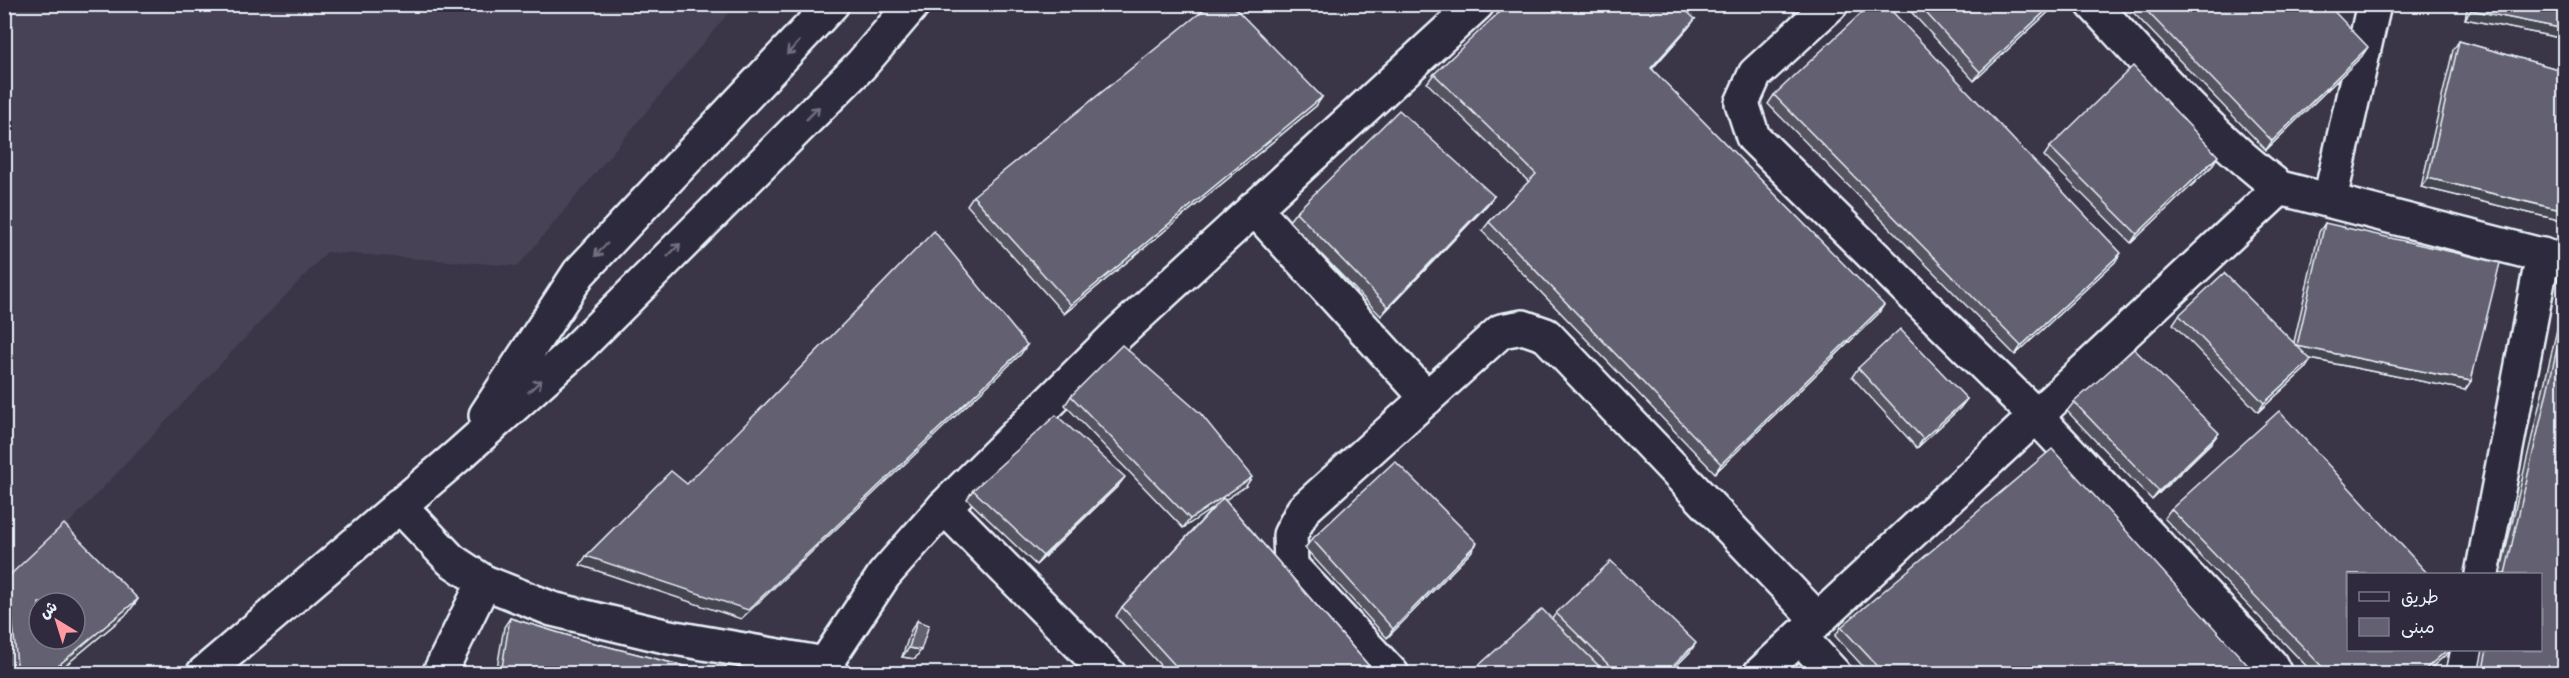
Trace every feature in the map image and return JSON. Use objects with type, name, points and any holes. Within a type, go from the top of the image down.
[{"type":"main road","points":[[460,454],[579,273],[832,4]]},
{"type":"main road","points":[[203,674],[460,454],[576,350],[861,65],[913,4]]},
{"type":"main road","points":[[399,506],[451,560],[484,582],[552,609],[669,637],[829,669],[884,575],[944,507],[1119,333],[1478,4]]},
{"type":"main road","points":[[2093,4],[2201,120],[2241,158],[2280,188],[2554,258],[2482,573]]},
{"type":"main road","points":[[2330,199],[2374,4]]},
{"type":"main road","points":[[1820,8],[1755,74],[1742,104],[1753,137],[2036,416],[2270,664],[2275,674]]},
{"type":"main road","points":[[1760,674],[2280,188]]},
{"type":"main road","points":[[1254,208],[1427,398]]},
{"type":"main road","points":[[1392,674],[1291,566],[1290,535],[1304,510],[1501,331],[1523,327],[1545,335],[1809,628],[1834,674]]},
{"type":"main road","points":[[944,507],[1109,674]]},
{"type":"main road","points":[[439,674],[484,582]]},
{"type":"main road","points":[[2463,674],[2468,651]]},
{"type":"shaded area","points":[[5,5],[735,5],[518,266],[327,252],[54,539],[5,585]]},
{"type":"building","points":[[1211,4],[1231,4],[1322,97],[1071,305],[973,196]]},
{"type":"building","points":[[1508,4],[1679,4],[1695,19],[1651,68],[1884,305],[1721,464],[1489,222],[1536,174],[1434,74]]},
{"type":"building","points":[[1871,4],[1885,4],[2121,253],[2021,346],[1774,95]]},
{"type":"building","points":[[1918,4],[2053,4],[1980,72]]},
{"type":"building","points":[[2140,4],[2327,4],[2368,47],[2272,141]]},
{"type":"building","points":[[2473,4],[2565,4],[2565,29],[2471,10]]},
{"type":"building","points":[[2459,41],[2565,71],[2565,211],[2428,178]]},
{"type":"building","points":[[2133,66],[2218,156],[2137,234],[2050,147]]},
{"type":"building","points":[[1399,110],[1494,196],[1388,307],[1296,212]]},
{"type":"building","points":[[2325,223],[2500,263],[2471,381],[2297,346]]},
{"type":"building","points":[[934,231],[1027,345],[748,610],[586,556],[671,471],[687,484]]},
{"type":"building","points":[[2224,273],[2311,360],[2264,403],[2179,315]]},
{"type":"building","points":[[2565,314],[2565,674],[2482,674],[2487,651],[2542,651],[2542,573],[2505,573]]},
{"type":"building","points":[[1900,329],[1967,399],[1923,439],[1858,368]]},
{"type":"building","points":[[1122,345],[1200,413],[1252,477],[1190,519],[1071,396]]},
{"type":"building","points":[[2134,349],[2219,433],[2159,491],[2074,402]]},
{"type":"building","points":[[2279,411],[2427,573],[2347,573],[2347,651],[2446,651],[2420,674],[2329,674],[2171,509]]},
{"type":"building","points":[[1056,415],[1125,477],[1043,556],[973,490]]},
{"type":"building","points":[[2052,449],[2254,672],[2253,674],[1885,674],[1841,627]]},
{"type":"building","points":[[1395,461],[1477,543],[1393,629],[1312,539]]},
{"type":"building","points":[[1223,498],[1376,674],[1183,674],[1122,607]]},
{"type":"building","points":[[64,524],[138,599],[87,642],[87,591],[27,591],[27,651],[76,651],[48,674],[18,674],[8,577]]},
{"type":"building","points":[[1611,561],[1696,643],[1665,674],[1618,674],[1556,613]]},
{"type":"building","points":[[1542,609],[1607,674],[1469,674]]},
{"type":"building","points":[[510,618],[586,641],[715,674],[501,674]]},
{"type":"building","points":[[917,621],[929,625],[921,650],[909,648]]}]
